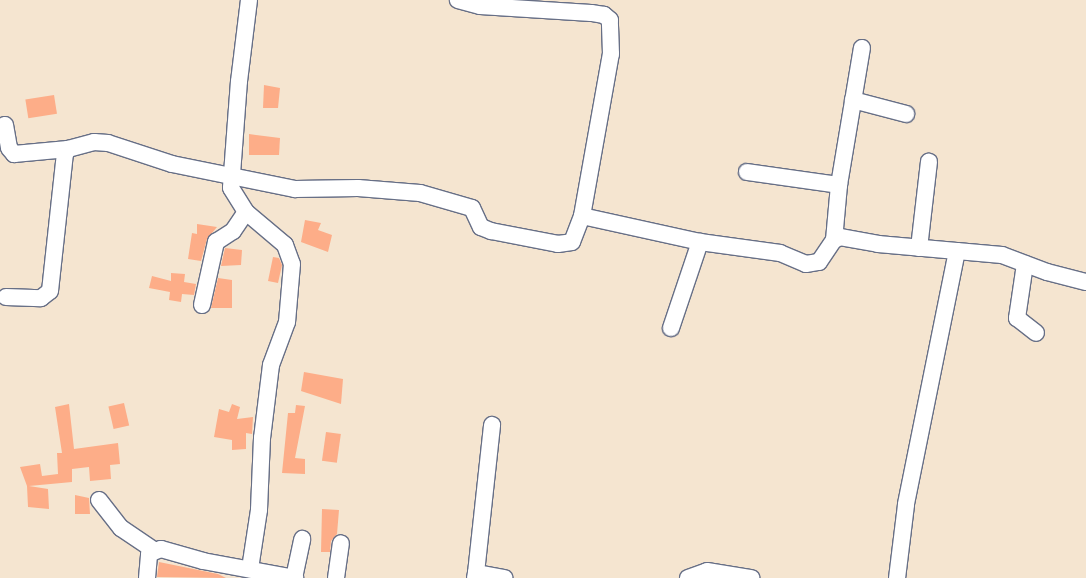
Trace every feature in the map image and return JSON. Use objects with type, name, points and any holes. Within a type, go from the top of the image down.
[{"type":"street","points":[[249,0],[231,174],[234,196],[246,212],[285,245],[292,264],[287,322],[271,365],[262,438],[259,510],[250,568]]},
{"type":"street","points":[[5,125],[8,148],[14,154],[68,149],[94,142],[108,143],[172,164],[231,174],[294,188],[358,188],[420,192],[472,208],[480,227],[558,244],[572,242],[576,238],[582,216],[611,54],[610,20],[604,15],[591,13],[480,6],[458,0]]},
{"type":"street","points":[[582,216],[700,242],[780,253],[813,265],[820,262],[834,240],[839,185],[862,48]]},
{"type":"street","points":[[853,100],[906,114]]},
{"type":"street","points":[[6,297],[41,298],[50,291],[62,166],[68,149]]},
{"type":"street","points":[[919,248],[929,162]]},
{"type":"street","points":[[748,172],[839,185]]},
{"type":"street","points":[[202,305],[216,242],[233,231],[246,212]]},
{"type":"street","points":[[834,240],[847,237],[919,248],[1002,254],[1026,264],[1086,282]]},
{"type":"street","points":[[670,328],[700,242]]},
{"type":"street","points":[[897,578],[906,505],[957,251]]},
{"type":"street","points":[[1026,264],[1018,318],[1036,333]]},
{"type":"street","points":[[492,425],[475,575],[505,578]]},
{"type":"street","points":[[100,500],[121,528],[154,550],[161,549],[294,578],[302,539]]},
{"type":"street","points":[[336,578],[341,543]]},
{"type":"street","points":[[147,578],[146,560],[154,550]]},
{"type":"street","points":[[688,578],[707,571],[751,578]]},
{"type":"building","points":[[264,85],[280,88],[278,108],[263,108]]},
{"type":"building","points":[[54,95],[57,114],[28,118],[25,100]]},
{"type":"building","points":[[249,134],[280,138],[279,155],[249,155]]},
{"type":"building","points":[[305,220],[321,223],[318,230],[332,235],[328,252],[301,242]]},
{"type":"building","points":[[197,224],[217,227],[207,239],[201,261],[188,259],[192,233],[197,234]]},
{"type":"building","points":[[225,248],[242,250],[241,265],[221,266]]},
{"type":"building","points":[[273,257],[279,258],[282,265],[278,283],[268,281]]},
{"type":"building","points":[[171,273],[185,274],[184,282],[196,284],[194,295],[182,294],[181,302],[169,300],[170,292],[149,288],[152,276],[171,281]]},
{"type":"building","points":[[218,278],[232,280],[232,308],[211,308]]},
{"type":"building","points":[[304,372],[343,379],[341,404],[301,391]]},
{"type":"building","points":[[124,403],[129,425],[114,429],[108,407]]},
{"type":"building","points":[[69,404],[74,449],[118,443],[120,464],[110,465],[111,479],[90,481],[89,467],[72,469],[72,482],[29,486],[48,489],[49,509],[28,507],[27,486],[20,467],[40,464],[42,476],[58,474],[57,453],[62,453],[55,407]]},
{"type":"building","points":[[232,404],[240,407],[237,419],[253,417],[252,434],[246,433],[246,449],[232,450],[232,440],[214,437],[219,409],[229,412]]},
{"type":"building","points":[[296,405],[305,406],[295,458],[305,459],[305,474],[282,473],[288,413],[295,413]]},
{"type":"building","points":[[326,432],[341,434],[337,463],[322,461]]},
{"type":"building","points":[[75,495],[89,498],[90,514],[75,514]]},
{"type":"building","points":[[322,509],[339,510],[337,534],[331,541],[330,552],[321,552]]},
{"type":"building","points":[[159,562],[218,574],[226,578],[157,577]]}]
